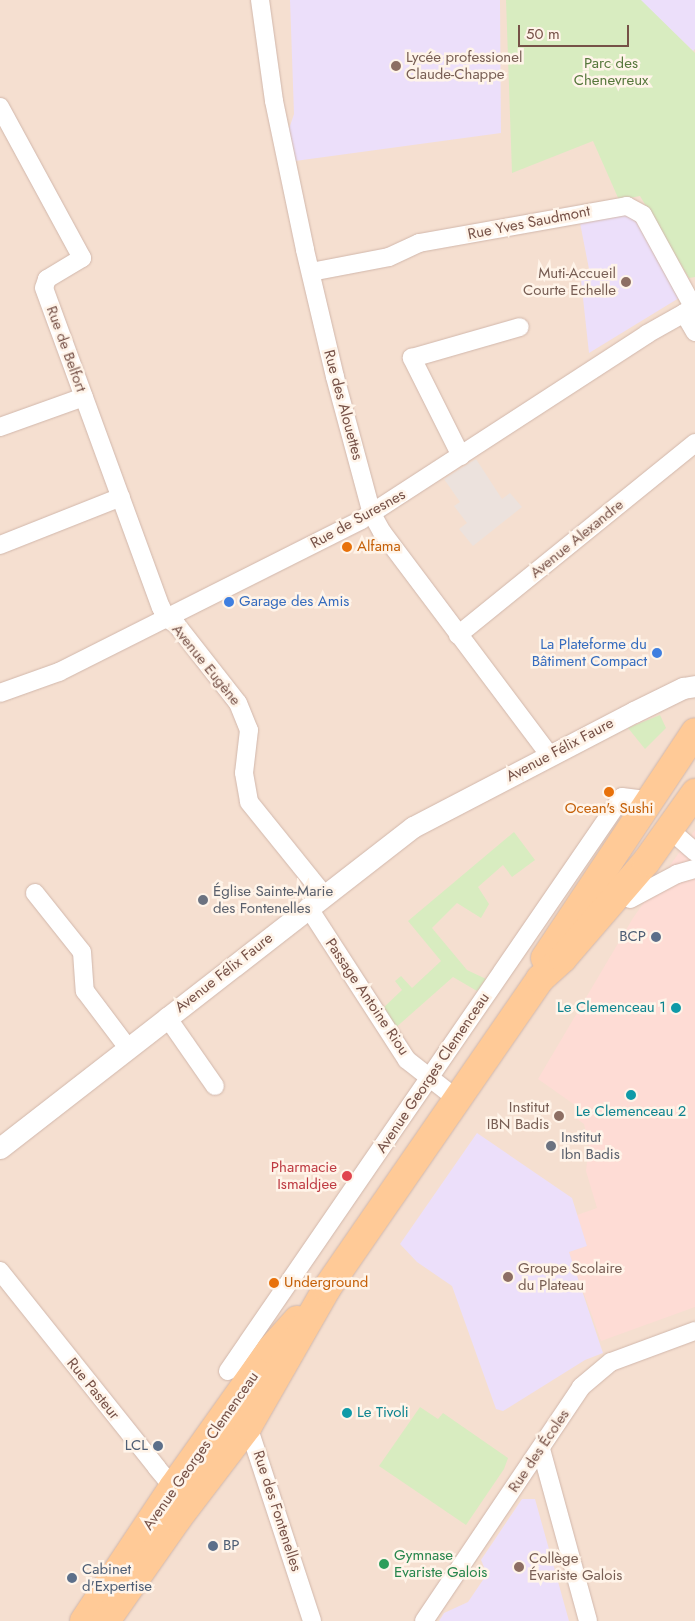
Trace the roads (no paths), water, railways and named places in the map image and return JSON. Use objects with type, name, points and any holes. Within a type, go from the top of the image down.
[{"type":"main road","name":"Avenue Georges Clemenceau","points":[[540,979],[545,957],[695,732]]},
{"type":"main road","points":[[681,840],[665,811],[695,761]]},
{"type":"main road","name":"Avenue Georges Clemenceau","points":[[84,1621],[236,1421],[540,979],[563,958],[605,910],[681,840],[695,793]]},
{"type":"main road","name":"Avenue Georges Clemenceau","points":[[605,910],[630,899],[681,840],[695,817]]},
{"type":"main road","name":"Avenue Georges Clemenceau","points":[[106,1621],[184,1491]]},
{"type":"street","name":"Rue des Alouettes","points":[[260,0],[274,101],[310,272],[335,377],[372,514],[377,525],[550,756]]},
{"type":"street","name":"Rue de Belfort","points":[[0,107],[82,258],[47,279],[44,288],[166,618]]},
{"type":"street","name":"Rue Yves Saudmont","points":[[310,272],[389,257],[419,243],[626,206],[643,215],[691,309],[695,332]]},
{"type":"street","name":"Rue de Suresnes","points":[[0,692],[59,672],[372,514],[691,309]]},
{"type":"street","points":[[461,456],[412,358],[520,327]]},
{"type":"street","points":[[0,427],[84,397]]},
{"type":"street","name":"Avenue Alexandre","points":[[458,635],[695,443]]},
{"type":"street","points":[[0,545],[121,497]]},
{"type":"street","name":"Avenue Eugène","points":[[166,618],[176,624],[242,709],[250,730],[244,773],[249,802],[316,901]]},
{"type":"street","name":"Avenue Félix Faure","points":[[0,1148],[413,827],[634,712],[683,688],[695,686]]},
{"type":"street","name":"Avenue Georges Clemenceau","points":[[228,1370],[622,797],[648,800]]},
{"type":"street","points":[[630,899],[677,874],[695,869]]},
{"type":"street","points":[[35,893],[82,952],[85,990],[128,1048]]},
{"type":"street","name":"Passage Antoine Riou","points":[[316,901],[407,1060],[429,1080],[457,1099]]},
{"type":"street","points":[[167,1017],[215,1086]]},
{"type":"street","name":"Rue Pasteur","points":[[0,1272],[184,1491]]},
{"type":"street","name":"Rue des Écoles","points":[[424,1621],[581,1387],[596,1372],[611,1362],[695,1330]]},
{"type":"street","name":"Rue des Fontenelles","points":[[236,1421],[312,1621]]},
{"type":"street","points":[[541,1449],[588,1621]]},
{"type":"place","name":"Lycée professionel Claude-Chappe","points":[[396,66]]},
{"type":"place","name":"Muti-Accueil Courte Echelle","points":[[626,282]]},
{"type":"place","name":"Alfama","points":[[347,547]]},
{"type":"place","name":"Garage des Amis","points":[[229,602]]},
{"type":"place","name":"La Plateforme du Bâtiment Compact","points":[[657,653]]},
{"type":"place","name":"Ocean's Sushi","points":[[609,792]]},
{"type":"place","name":"Église Sainte-Marie des Fontenelles","points":[[203,900]]},
{"type":"place","name":"BCP","points":[[656,937]]},
{"type":"place","name":"Le Clemenceau 1","points":[[676,1008]]},
{"type":"place","name":"Le Clemenceau 2","points":[[631,1095]]},
{"type":"place","name":"Institut IBN Badis","points":[[559,1116]]},
{"type":"place","name":"Institut Ibn Badis","points":[[551,1146]]},
{"type":"place","name":"Pharmacie Ismaldjee","points":[[347,1176]]},
{"type":"place","name":"Groupe Scolaire du Plateau","points":[[508,1277]]},
{"type":"place","name":"Underground","points":[[274,1283]]},
{"type":"place","name":"Le Tivoli","points":[[347,1413]]},
{"type":"place","name":"LCL","points":[[158,1446]]},
{"type":"place","name":"BP","points":[[213,1546]]},
{"type":"place","name":"Gymnase Evariste Galois","points":[[384,1564]]},
{"type":"place","name":"Collège Évariste Galois","points":[[519,1567]]},
{"type":"place","name":"Cabinet d'Expertise","points":[[72,1578]]},
{"type":"park label","name":"Parc des Chenevreux","points":[[611,72]]}]
